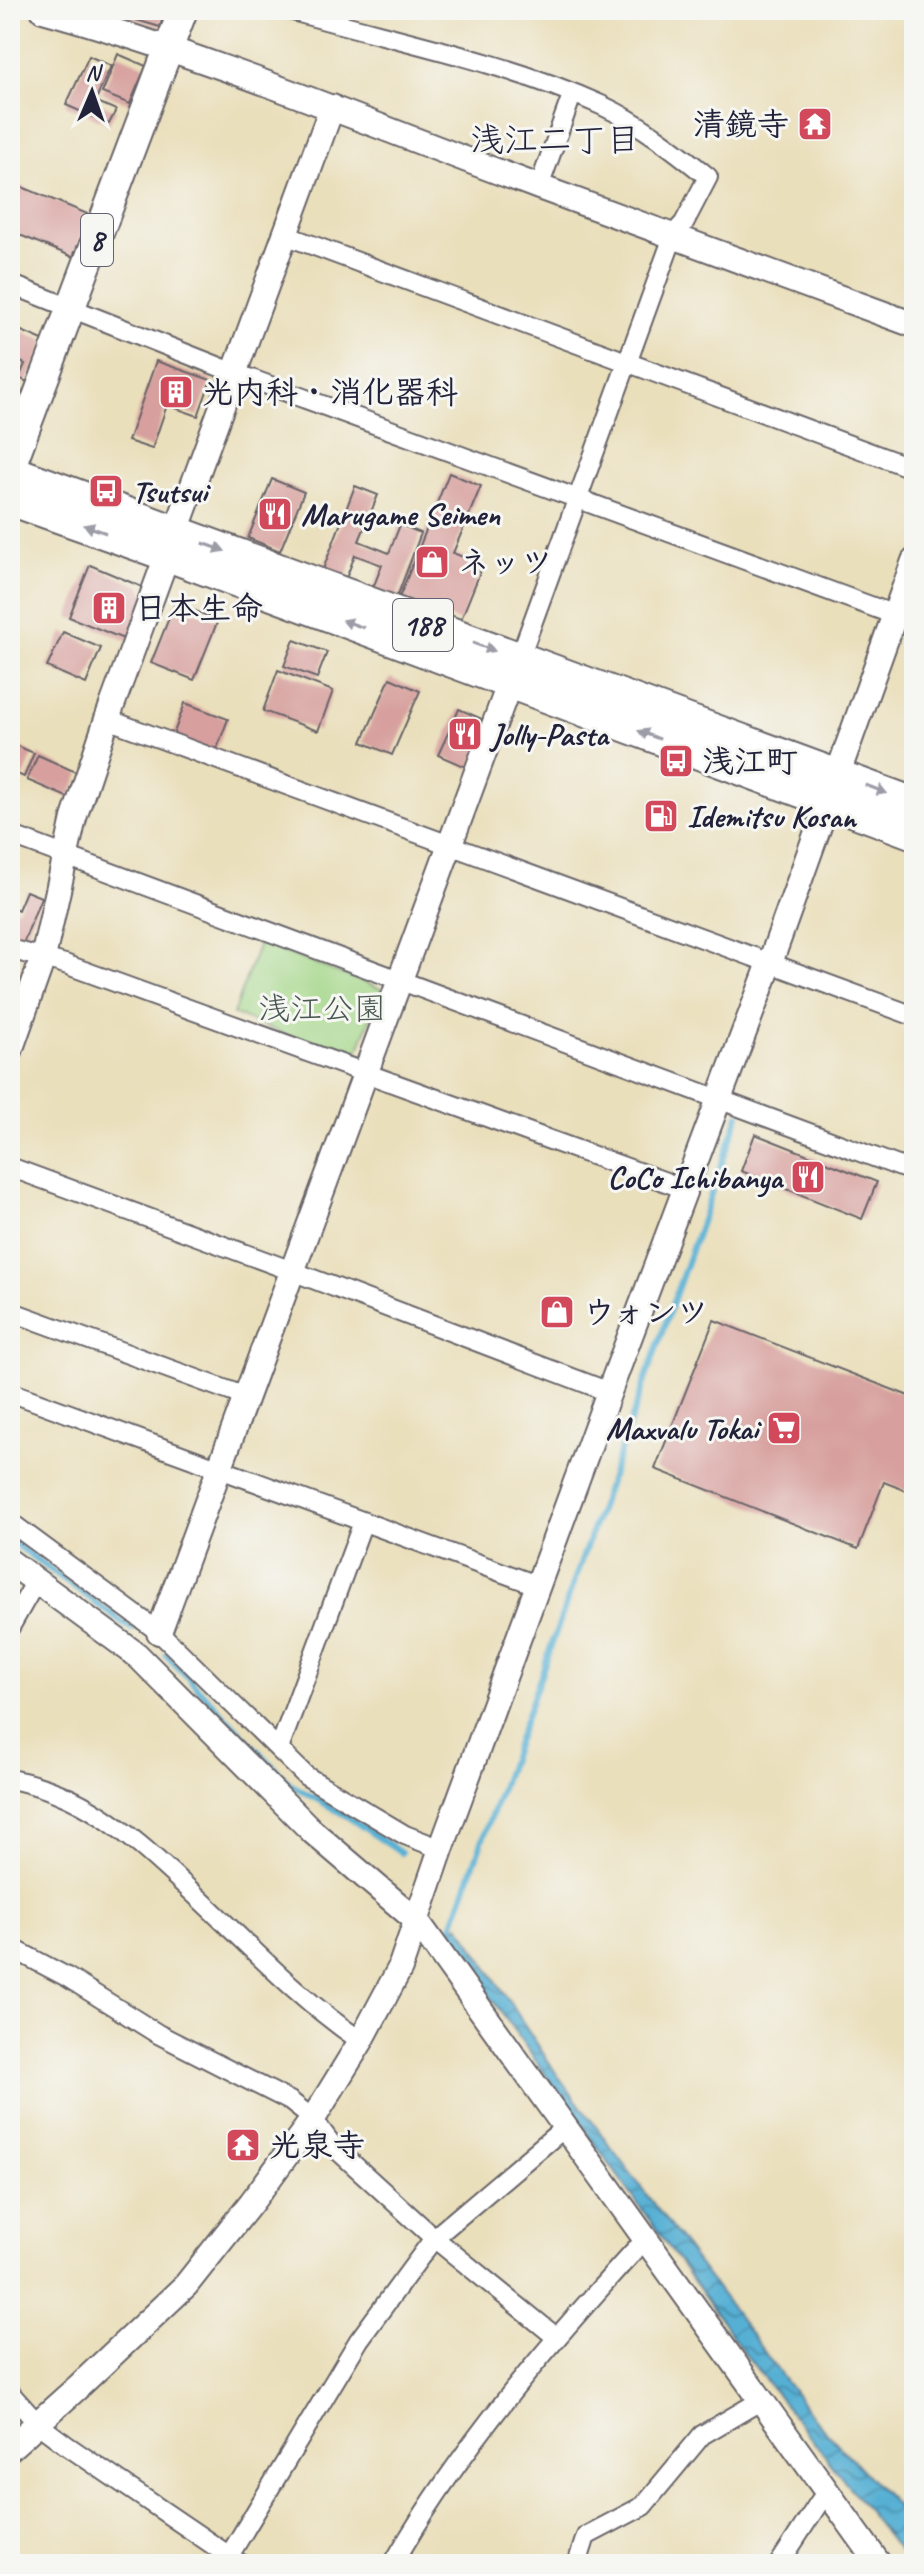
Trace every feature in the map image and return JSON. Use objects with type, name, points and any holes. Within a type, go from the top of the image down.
[{"type":"highway","name":"188","points":[[10,470],[172,544],[832,788],[914,833]]},
{"type":"highway","name":"188","points":[[10,499],[172,544]]},
{"type":"highway","name":"188","points":[[832,788],[914,804]]},
{"type":"main road","name":"8","points":[[10,470],[183,10]]},
{"type":"street","points":[[43,10],[170,48],[914,325]]},
{"type":"street","points":[[137,1655],[159,1632],[674,234],[684,223],[708,177],[665,143],[602,106],[476,60],[289,10]]},
{"type":"street","points":[[539,187],[572,95]]},
{"type":"street","points":[[10,1051],[43,958],[74,818],[107,719],[332,107]]},
{"type":"street","points":[[285,235],[914,469]]},
{"type":"street","points":[[10,284],[235,373],[905,618]]},
{"type":"street","points":[[10,2448],[186,2285],[313,2119],[361,2041],[400,1968],[441,1849],[832,788],[905,618],[914,561]]},
{"type":"street","points":[[107,719],[914,1016]]},
{"type":"street","points":[[10,835],[914,1172]]},
{"type":"street","points":[[10,949],[43,958],[685,1189]]},
{"type":"street","points":[[10,1167],[609,1392]]},
{"type":"street","points":[[10,1311],[246,1397]]},
{"type":"street","points":[[10,1392],[539,1586]]},
{"type":"street","points":[[10,1522],[159,1632],[306,1776],[405,1835],[441,1849]]},
{"type":"street","points":[[279,1749],[363,1522]]},
{"type":"street","points":[[10,1562],[137,1655],[313,1832],[417,1921],[879,2564]]},
{"type":"street","points":[[10,1627],[36,1581]]},
{"type":"street","points":[[10,1779],[70,1797],[123,1829],[313,2007],[361,2041]]},
{"type":"street","points":[[10,1947],[67,1977],[158,2034],[290,2101],[313,2119],[333,2146],[434,2238],[556,2337]]},
{"type":"street","points":[[10,2393],[38,2424],[235,2560],[359,2340],[434,2238],[564,2128]]},
{"type":"street","points":[[393,2564],[445,2481],[556,2337],[635,2250],[646,2242]]},
{"type":"street","points":[[577,2564],[586,2536],[643,2506],[702,2435],[760,2401]]},
{"type":"street","points":[[779,2564],[820,2501],[828,2495]]},
{"type":"green space","name":"浅江公園","points":[[259,943],[382,989],[354,1061],[233,1014]]},
{"type":"water","points":[[459,1924],[556,2073],[814,2419],[914,2525],[914,2564],[906,2560],[745,2354],[451,1942],[450,1933]]},
{"type":"building","points":[[125,10],[165,10],[160,27],[123,16]]},
{"type":"building","points":[[118,54],[146,66],[130,104],[102,93]]},
{"type":"building","points":[[89,56],[111,66],[95,101],[116,110],[109,124],[66,105]]},
{"type":"building","points":[[10,182],[90,215],[73,257],[10,231]]},
{"type":"building","points":[[10,326],[45,341],[27,382],[19,378],[25,364],[10,357]]},
{"type":"building","name":"光内科・消化器科","points":[[156,361],[211,380],[198,416],[167,405],[152,449],[128,441]]},
{"type":"building","points":[[449,473],[481,486],[453,553],[483,565],[460,622],[399,598]]},
{"type":"building","points":[[272,479],[304,492],[280,551],[248,538]]},
{"type":"building","points":[[355,486],[378,495],[359,541],[389,553],[400,525],[421,533],[397,597],[373,588],[382,565],[355,555],[345,581],[322,572]]},
{"type":"building","name":"日本生命","points":[[90,565],[140,586],[148,599],[131,642],[69,617]]},
{"type":"building","points":[[175,603],[218,620],[194,680],[151,663]]},
{"type":"building","points":[[63,632],[101,648],[86,684],[47,667]]},
{"type":"building","points":[[294,640],[327,652],[317,678],[284,666]]},
{"type":"building","points":[[278,670],[333,691],[318,731],[263,711]]},
{"type":"building","points":[[390,678],[420,691],[392,755],[362,742]]},
{"type":"building","points":[[185,703],[228,719],[215,754],[172,738]]},
{"type":"building","points":[[459,709],[491,723],[470,769],[438,755]]},
{"type":"building","points":[[10,743],[34,753],[24,777],[10,771]]},
{"type":"building","points":[[38,755],[80,774],[69,798],[27,780]]},
{"type":"building","points":[[26,891],[41,897],[23,944],[10,939],[10,906],[18,910]]},
{"type":"building","points":[[10,977],[31,985],[19,1018],[10,1014]]},
{"type":"building","points":[[755,1134],[877,1182],[862,1219],[741,1171]]},
{"type":"building","points":[[714,1320],[914,1398],[914,1494],[884,1482],[858,1549],[655,1469]]},
{"type":"waterway","points":[[453,1937],[450,1933],[456,1915],[739,1115]]},
{"type":"waterway","points":[[10,1540],[132,1629]]},
{"type":"waterway","points":[[166,1655],[290,1784],[348,1817],[401,1853]]},
{"type":"place","name":"清鏡寺","points":[[815,124]]},
{"type":"place","name":"光内科・消化器科","points":[[176,392]]},
{"type":"place","name":"Tsutsui","points":[[106,491]]},
{"type":"place","name":"Marugame Seimen","points":[[275,514]]},
{"type":"place","name":"ネッツ","points":[[432,562]]},
{"type":"place","name":"日本生命","points":[[109,608]]},
{"type":"place","name":"Jolly-Pasta","points":[[465,734]]},
{"type":"place","name":"浅江町","points":[[676,761]]},
{"type":"place","name":"Idemitsu Kosan","points":[[661,816]]},
{"type":"place","name":"CoCo Ichibanya","points":[[808,1177]]},
{"type":"place","name":"ウォンツ","points":[[557,1312]]},
{"type":"place","name":"Maxvalu Tokai","points":[[784,1428]]},
{"type":"place","name":"光泉寺","points":[[243,2145]]},
{"type":"district","name":"浅江二丁目","points":[[555,139]]}]
